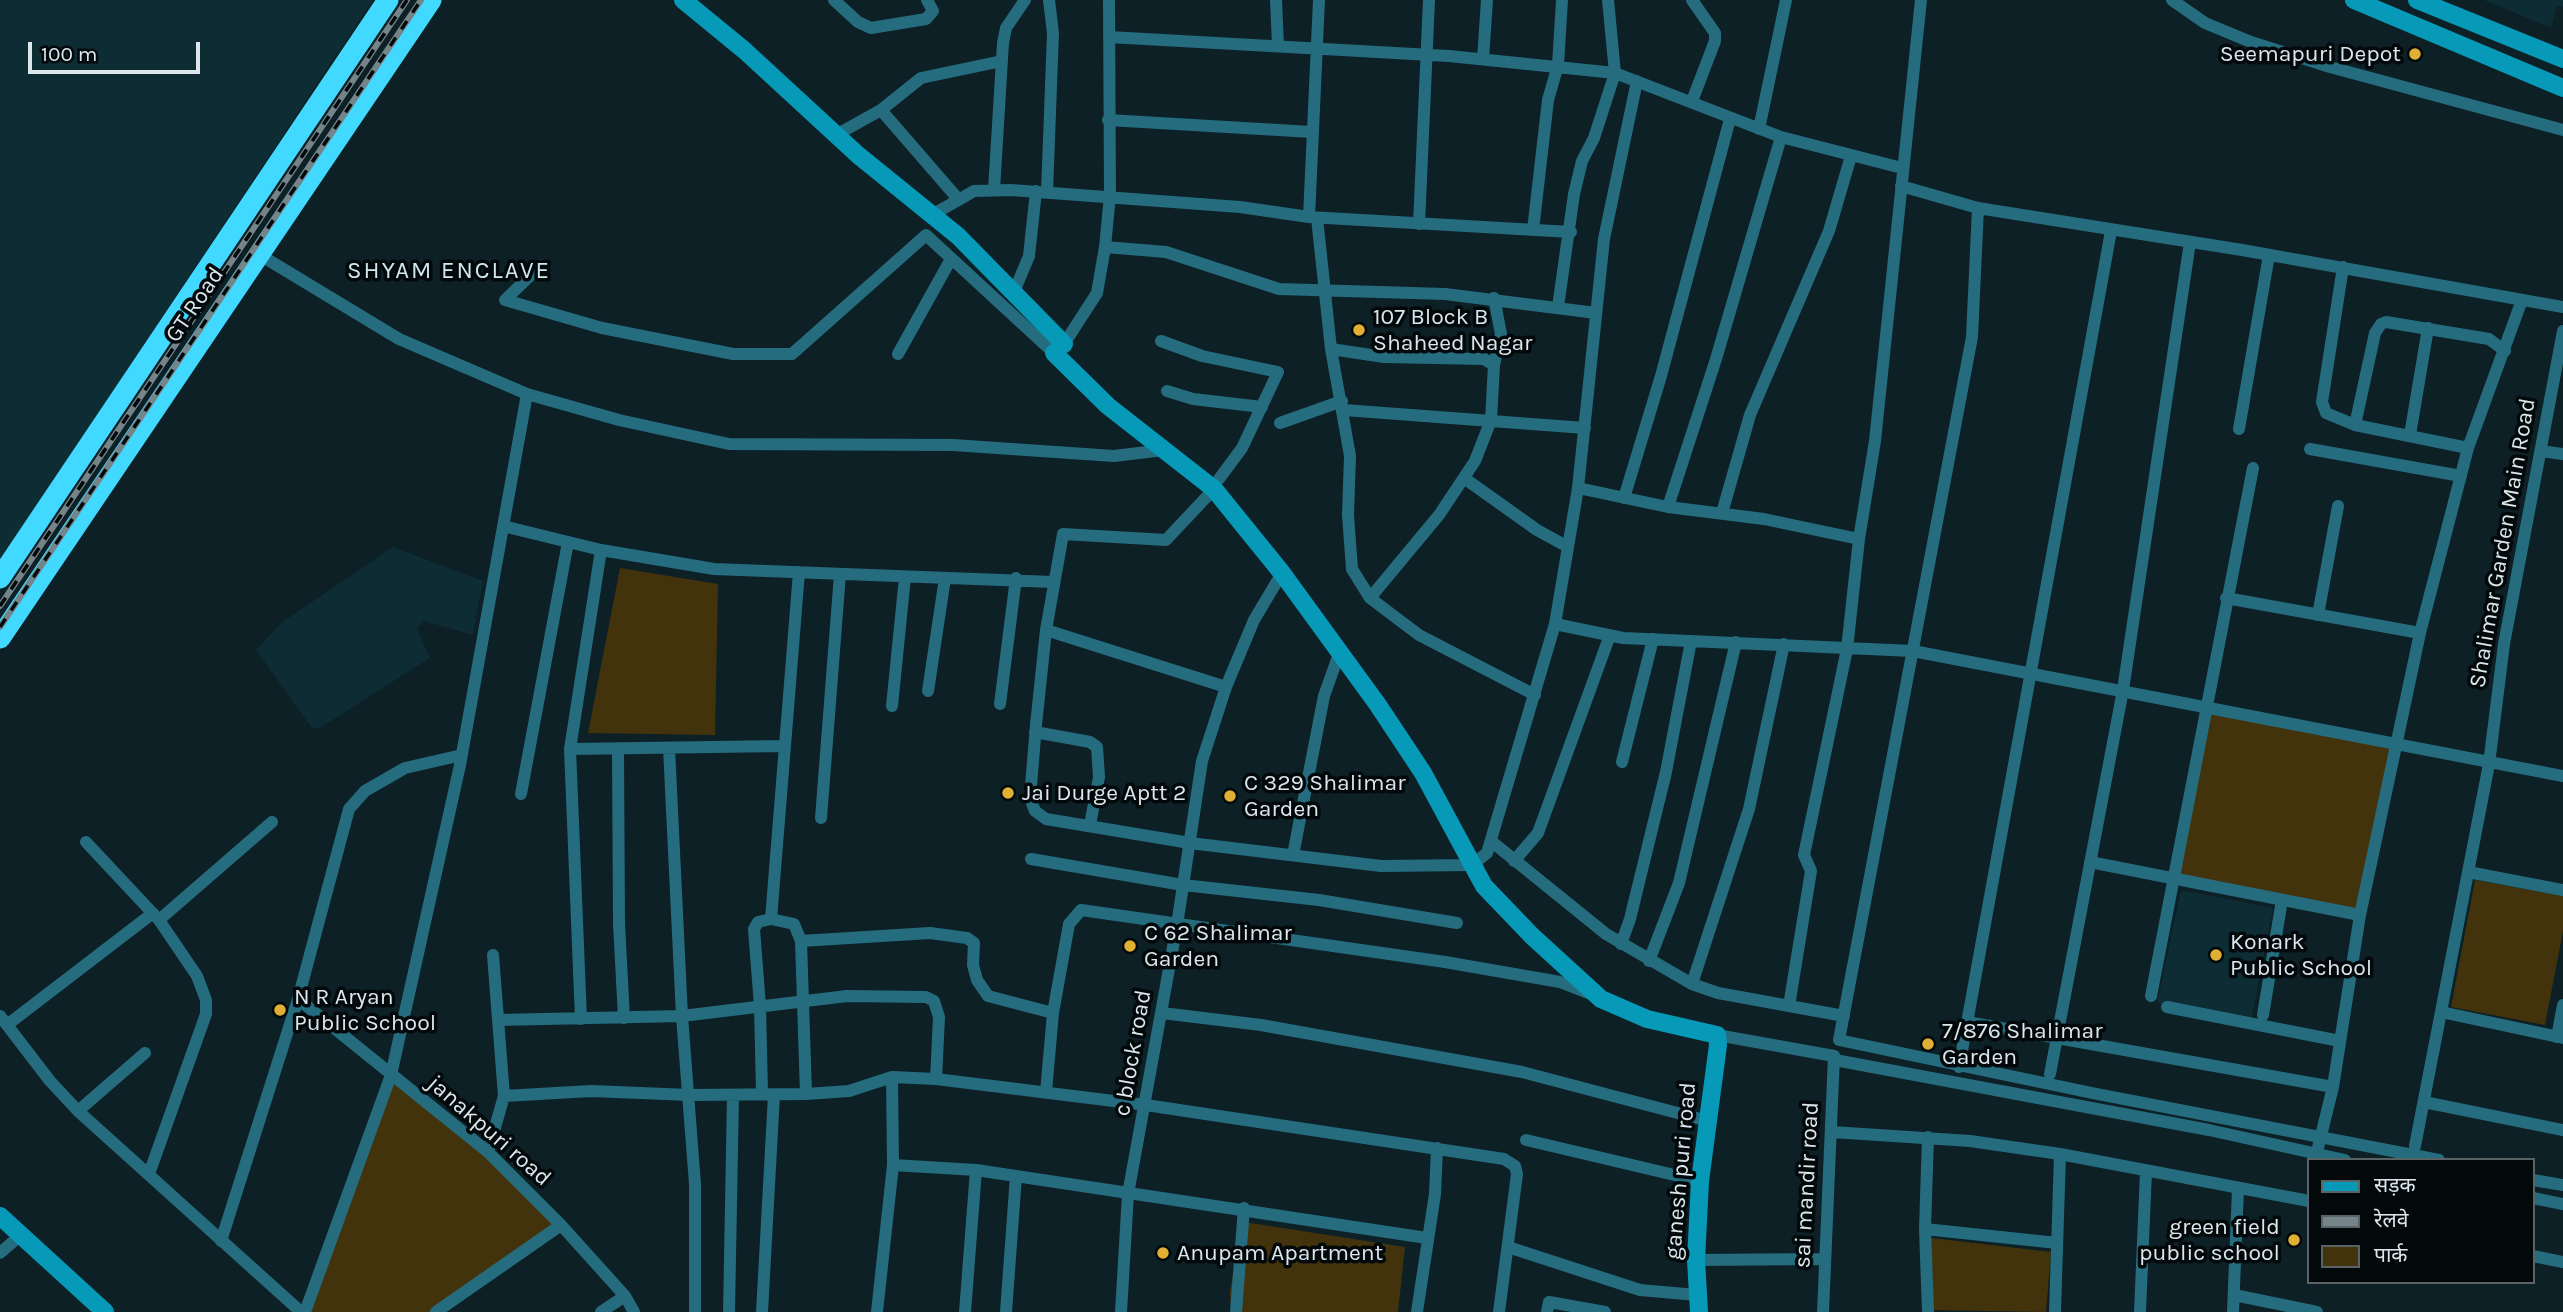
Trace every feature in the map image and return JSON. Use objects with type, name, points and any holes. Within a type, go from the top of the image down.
[{"type":"highway","name":"GT Road","points":[[0,578],[388,0]]},
{"type":"highway","name":"GT Road","points":[[0,638],[431,0]]},
{"type":"highway","points":[[54,497],[83,516]]},
{"type":"street","points":[[683,0],[836,135],[932,215],[1014,292],[1108,406],[1164,450],[1217,484],[1340,651],[1423,773],[1484,886],[1532,936],[1601,999]]},
{"type":"street","points":[[834,0],[858,22],[871,28],[926,19],[933,11],[927,0]]},
{"type":"street","points":[[995,190],[1006,29],[1025,0]]},
{"type":"street","points":[[1014,292],[1029,256],[1042,192],[1053,33],[1049,0]]},
{"type":"street","points":[[1059,348],[1097,293],[1105,247],[1110,195],[1109,0]]},
{"type":"street","points":[[1276,0],[1278,46]]},
{"type":"street","points":[[1319,0],[1312,132],[1313,217],[1331,349],[1350,456],[1348,515],[1352,569],[1370,598],[1419,635],[1535,695]]},
{"type":"street","points":[[1419,224],[1430,0]]},
{"type":"street","points":[[1483,59],[1487,0]]},
{"type":"street","points":[[1533,230],[1548,100],[1558,65],[1562,0]]},
{"type":"street","points":[[1558,307],[1571,232],[1574,194],[1582,161],[1594,138],[1615,73],[1608,0]]},
{"type":"street","points":[[1692,0],[1715,33],[1715,41],[1692,101]]},
{"type":"street","points":[[1759,129],[1786,0]]},
{"type":"street","points":[[1789,1006],[1811,871],[1804,855],[1847,649],[1859,540],[1875,440],[1921,0]]},
{"type":"street","points":[[2172,0],[2205,23],[2254,43],[2342,70],[2563,130]]},
{"type":"street","points":[[2354,0],[2563,88]]},
{"type":"street","points":[[2417,0],[2563,59]]},
{"type":"street","points":[[1109,37],[1426,54],[1558,65],[1615,73],[1759,129],[1902,168]]},
{"type":"street","points":[[836,135],[881,110],[921,78],[1002,61]]},
{"type":"street","points":[[1161,341],[1202,356],[1277,371],[1242,448],[1217,484],[1166,540],[1063,534],[1046,630],[1035,732],[1030,798],[1035,811],[1046,819],[1190,843],[1381,866],[1472,865],[1489,847],[1555,624],[1578,488],[1604,239],[1637,81]]},
{"type":"street","points":[[881,110],[959,200]]},
{"type":"street","points":[[1624,498],[1661,376],[1730,119]]},
{"type":"street","points":[[1108,120],[1312,132]]},
{"type":"street","points":[[1668,507],[1716,359],[1781,136]]},
{"type":"street","points":[[1722,513],[1750,415],[1829,231],[1851,156]]},
{"type":"street","points":[[1900,186],[1978,208],[2343,267],[2563,307]]},
{"type":"street","points":[[932,215],[974,191],[995,190],[1110,195],[1313,217],[1571,232]]},
{"type":"street","points":[[1978,208],[1972,337],[1839,1040],[1959,1067],[2429,1158]]},
{"type":"street","points":[[1959,1067],[2033,673],[2111,231]]},
{"type":"street","points":[[541,265],[505,300],[602,328],[733,354],[792,354],[926,235],[1059,348]]},
{"type":"street","points":[[2050,1074],[2123,690],[2190,242]]},
{"type":"street","points":[[1105,247],[1166,252],[1279,289],[1494,298],[1596,313]]},
{"type":"street","points":[[260,255],[399,339],[527,394],[619,420],[729,444],[953,445],[1114,456],[1164,450]]},
{"type":"street","points":[[2239,429],[2269,255]]},
{"type":"street","points":[[898,354],[950,258]]},
{"type":"street","points":[[2343,267],[2322,402],[2326,413],[2355,425],[2468,448]]},
{"type":"street","points":[[1370,598],[1439,515],[1475,461],[1491,420],[1494,365],[1501,334],[1494,298]]},
{"type":"street","points":[[2316,1155],[2333,1087],[2360,915],[2420,633],[2468,448],[2522,300]]},
{"type":"street","points":[[2355,425],[2378,327],[2386,322],[2489,339],[2505,351]]},
{"type":"street","points":[[2410,435],[2428,328]]},
{"type":"street","name":"Shalimar Garden Main Road","points":[[2415,1146],[2488,764],[2504,644],[2561,359],[2563,331]]},
{"type":"street","points":[[1331,349],[1384,357],[1484,359],[1494,365]]},
{"type":"street","points":[[1167,391],[1193,399],[1262,407]]},
{"type":"street","points":[[272,822],[156,917],[4,1021],[78,1111],[303,1312],[391,1075],[462,755],[527,394]]},
{"type":"street","points":[[1280,423],[1343,406],[1585,428]]},
{"type":"street","points":[[2310,449],[2461,476]]},
{"type":"street","points":[[2541,451],[2563,454]]},
{"type":"street","points":[[2151,996],[2253,468]]},
{"type":"street","points":[[1464,478],[1537,530],[1568,547]]},
{"type":"street","points":[[1578,488],[1668,507],[1722,513],[1859,540]]},
{"type":"street","points":[[2318,615],[2338,506]]},
{"type":"street","points":[[503,526],[601,550],[714,569],[905,577],[1016,578],[1053,582]]},
{"type":"street","points":[[521,794],[568,542]]},
{"type":"street","points":[[580,1019],[570,749],[601,550]]},
{"type":"street","points":[[771,919],[799,572]]},
{"type":"street","name":"c block road","points":[[1121,1312],[1128,1194],[1162,1013],[1202,761],[1226,687],[1254,620],[1282,573]]},
{"type":"street","points":[[821,818],[840,574]]},
{"type":"street","points":[[892,706],[905,577]]},
{"type":"street","points":[[928,691],[945,578]]},
{"type":"street","points":[[1000,704],[1016,578]]},
{"type":"street","points":[[2226,598],[2420,633]]},
{"type":"street","points":[[1555,624],[1610,635],[1653,639],[1913,651],[2395,742],[2488,764],[2563,776]]},
{"type":"street","points":[[1046,630],[1226,687]]},
{"type":"street","points":[[1514,861],[1538,833],[1610,635]]},
{"type":"street","points":[[1622,762],[1653,639]]},
{"type":"street","points":[[1621,944],[1630,919],[1666,772],[1691,641]]},
{"type":"street","points":[[1649,961],[1679,883],[1736,642]]},
{"type":"street","points":[[1692,984],[1749,809],[1784,644]]},
{"type":"street","points":[[1293,855],[1324,696],[1340,651]]},
{"type":"street","points":[[1035,732],[1090,742],[1097,747],[1099,778],[1090,825]]},
{"type":"street","points":[[570,749],[783,746]]},
{"type":"street","points":[[668,748],[682,1016],[690,1095],[695,1195],[695,1312]]},
{"type":"street","points":[[618,749],[619,924],[624,1018]]},
{"type":"street","points":[[221,1241],[298,999],[344,821],[356,798],[405,768],[462,755]]},
{"type":"street","points":[[86,842],[156,917],[203,988],[206,1014],[149,1174]]},
{"type":"street","points":[[1489,847],[1514,861],[1621,944],[1692,984],[1718,993],[1844,1016]]},
{"type":"street","points":[[1031,859],[1183,885],[1319,900],[1457,923]]},
{"type":"street","points":[[2090,862],[2360,915]]},
{"type":"street","points":[[2468,872],[2563,890]]},
{"type":"street","points":[[2263,1015],[2282,900]]},
{"type":"street","points":[[1046,1091],[1053,1013],[1069,924],[1074,915],[1081,910],[1090,909],[1177,925],[1573,985],[1647,1019],[1717,1035],[1834,1056],[1835,1060],[2209,1130],[2333,1158]]},
{"type":"street","points":[[762,1312],[768,1095],[754,929],[758,922],[771,919],[794,924],[801,941],[806,1094]]},
{"type":"street","points":[[801,941],[930,933],[967,938],[974,943],[973,965],[977,980],[988,996],[1053,1013]]},
{"type":"street","points":[[488,1152],[504,1096],[493,955]]},
{"type":"street","points":[[498,1020],[682,1016],[847,996],[913,996],[934,1001],[939,1017],[936,1079]]},
{"type":"street","name":"janakpuri road","points":[[298,999],[488,1152],[561,1225],[625,1296],[634,1312]]},
{"type":"street","points":[[2441,1012],[2560,1037],[2563,1005]]},
{"type":"street","points":[[2167,1007],[2340,1041]]},
{"type":"street","points":[[1162,1013],[1261,1025],[1510,1070],[1708,1121]]},
{"type":"street","points":[[1968,1022],[2333,1087]]},
{"type":"street","name":"ganesh puri road","points":[[1698,1304],[1696,1261],[1700,1181],[1718,1045],[1717,1035]]},
{"type":"street","points":[[78,1111],[145,1053]]},
{"type":"street","name":"sai mandir road","points":[[1823,1312],[1823,1259],[1835,1060]]},
{"type":"street","points":[[504,1096],[591,1091],[690,1095],[806,1094],[849,1091],[892,1077],[936,1079],[1146,1105],[1504,1159],[1515,1166],[1517,1174],[1499,1312]]},
{"type":"street","points":[[877,1312],[893,1165],[892,1077]]},
{"type":"street","points":[[729,1312],[733,1095]]},
{"type":"street","points":[[2424,1102],[2563,1130]]},
{"type":"street","points":[[1832,1132],[1928,1137],[2060,1154],[2238,1189],[2308,1198]]},
{"type":"street","points":[[1928,1137],[1925,1229],[1928,1312]]},
{"type":"street","points":[[1526,1140],[1700,1181]]},
{"type":"street","points":[[1417,1312],[1435,1194],[1437,1148]]},
{"type":"street","points":[[2055,1312],[2060,1154]]},
{"type":"street","points":[[893,1165],[976,1170],[1427,1238]]},
{"type":"street","points":[[965,1312],[976,1170]]},
{"type":"street","points":[[2140,1312],[2146,1171]]},
{"type":"street","points":[[1006,1312],[1016,1176]]},
{"type":"street","points":[[2535,1180],[2563,1185]]},
{"type":"street","points":[[2233,1312],[2238,1189]]},
{"type":"street","points":[[2535,1198],[2563,1204]]},
{"type":"street","points":[[1236,1312],[1244,1209]]},
{"type":"street","points":[[0,1216],[105,1312]]},
{"type":"street","points":[[436,1312],[561,1225]]},
{"type":"street","points":[[1925,1229],[2057,1243]]},
{"type":"street","points":[[0,1253],[22,1234]]},
{"type":"street","points":[[1507,1247],[1640,1290],[1698,1304]]},
{"type":"street","points":[[2535,1256],[2563,1262]]},
{"type":"street","points":[[1696,1261],[1823,1259]]},
{"type":"street","points":[[2234,1295],[2317,1312]]},
{"type":"street","points":[[601,1312],[625,1296]]},
{"type":"street","points":[[1547,1312],[1549,1302],[1605,1312]]},
{"type":"shaded area","points":[[0,0],[373,0],[0,561]]},
{"type":"shaded area","points":[[2484,0],[2563,0],[2563,7],[2557,5],[2551,28]]},
{"type":"shaded area","points":[[393,547],[483,581],[473,635],[424,621],[417,628],[430,658],[320,728],[312,728],[256,650],[281,623]]},
{"type":"shaded area","name":"Konark Public School","points":[[2181,890],[2273,908],[2251,1021],[2157,1003]]},
{"type":"green space","points":[[620,568],[718,584],[715,735],[588,733]]},
{"type":"green space","points":[[2206,706],[2395,742],[2360,915],[2173,878]]},
{"type":"green space","points":[[2475,880],[2563,896],[2563,931],[2545,1025],[2451,1007]]},
{"type":"green space","points":[[391,1075],[488,1152],[561,1225],[436,1312],[312,1312],[308,1308]]},
{"type":"green space","points":[[1244,1222],[1405,1247],[1398,1312],[1231,1312],[1230,1290]]},
{"type":"green space","points":[[1931,1238],[2051,1252],[2046,1312],[1930,1310]]},
{"type":"railway","points":[[0,606],[407,0]]},
{"type":"railway","points":[[0,627],[421,0]]},
{"type":"place","name":"Seemapuri Depot","points":[[2415,54]]},
{"type":"place","name":"107 Block B Shaheed Nagar","points":[[1359,330]]},
{"type":"place","name":"Jai Durge Aptt 2","points":[[1008,793]]},
{"type":"place","name":"C 329 Shalimar Garden","points":[[1230,796]]},
{"type":"place","name":"C 62 Shalimar Garden","points":[[1130,946]]},
{"type":"place","name":"Konark Public School","points":[[2216,955]]},
{"type":"place","name":"N R Aryan Public School","points":[[280,1010]]},
{"type":"place","name":"7/876 Shalimar Garden","points":[[1928,1044]]},
{"type":"place","name":"green field public school","points":[[2294,1240]]},
{"type":"place","name":"Anupam Apartment","points":[[1163,1253]]},
{"type":"district","name":"SHYAM ENCLAVE","points":[[449,271]]}]
